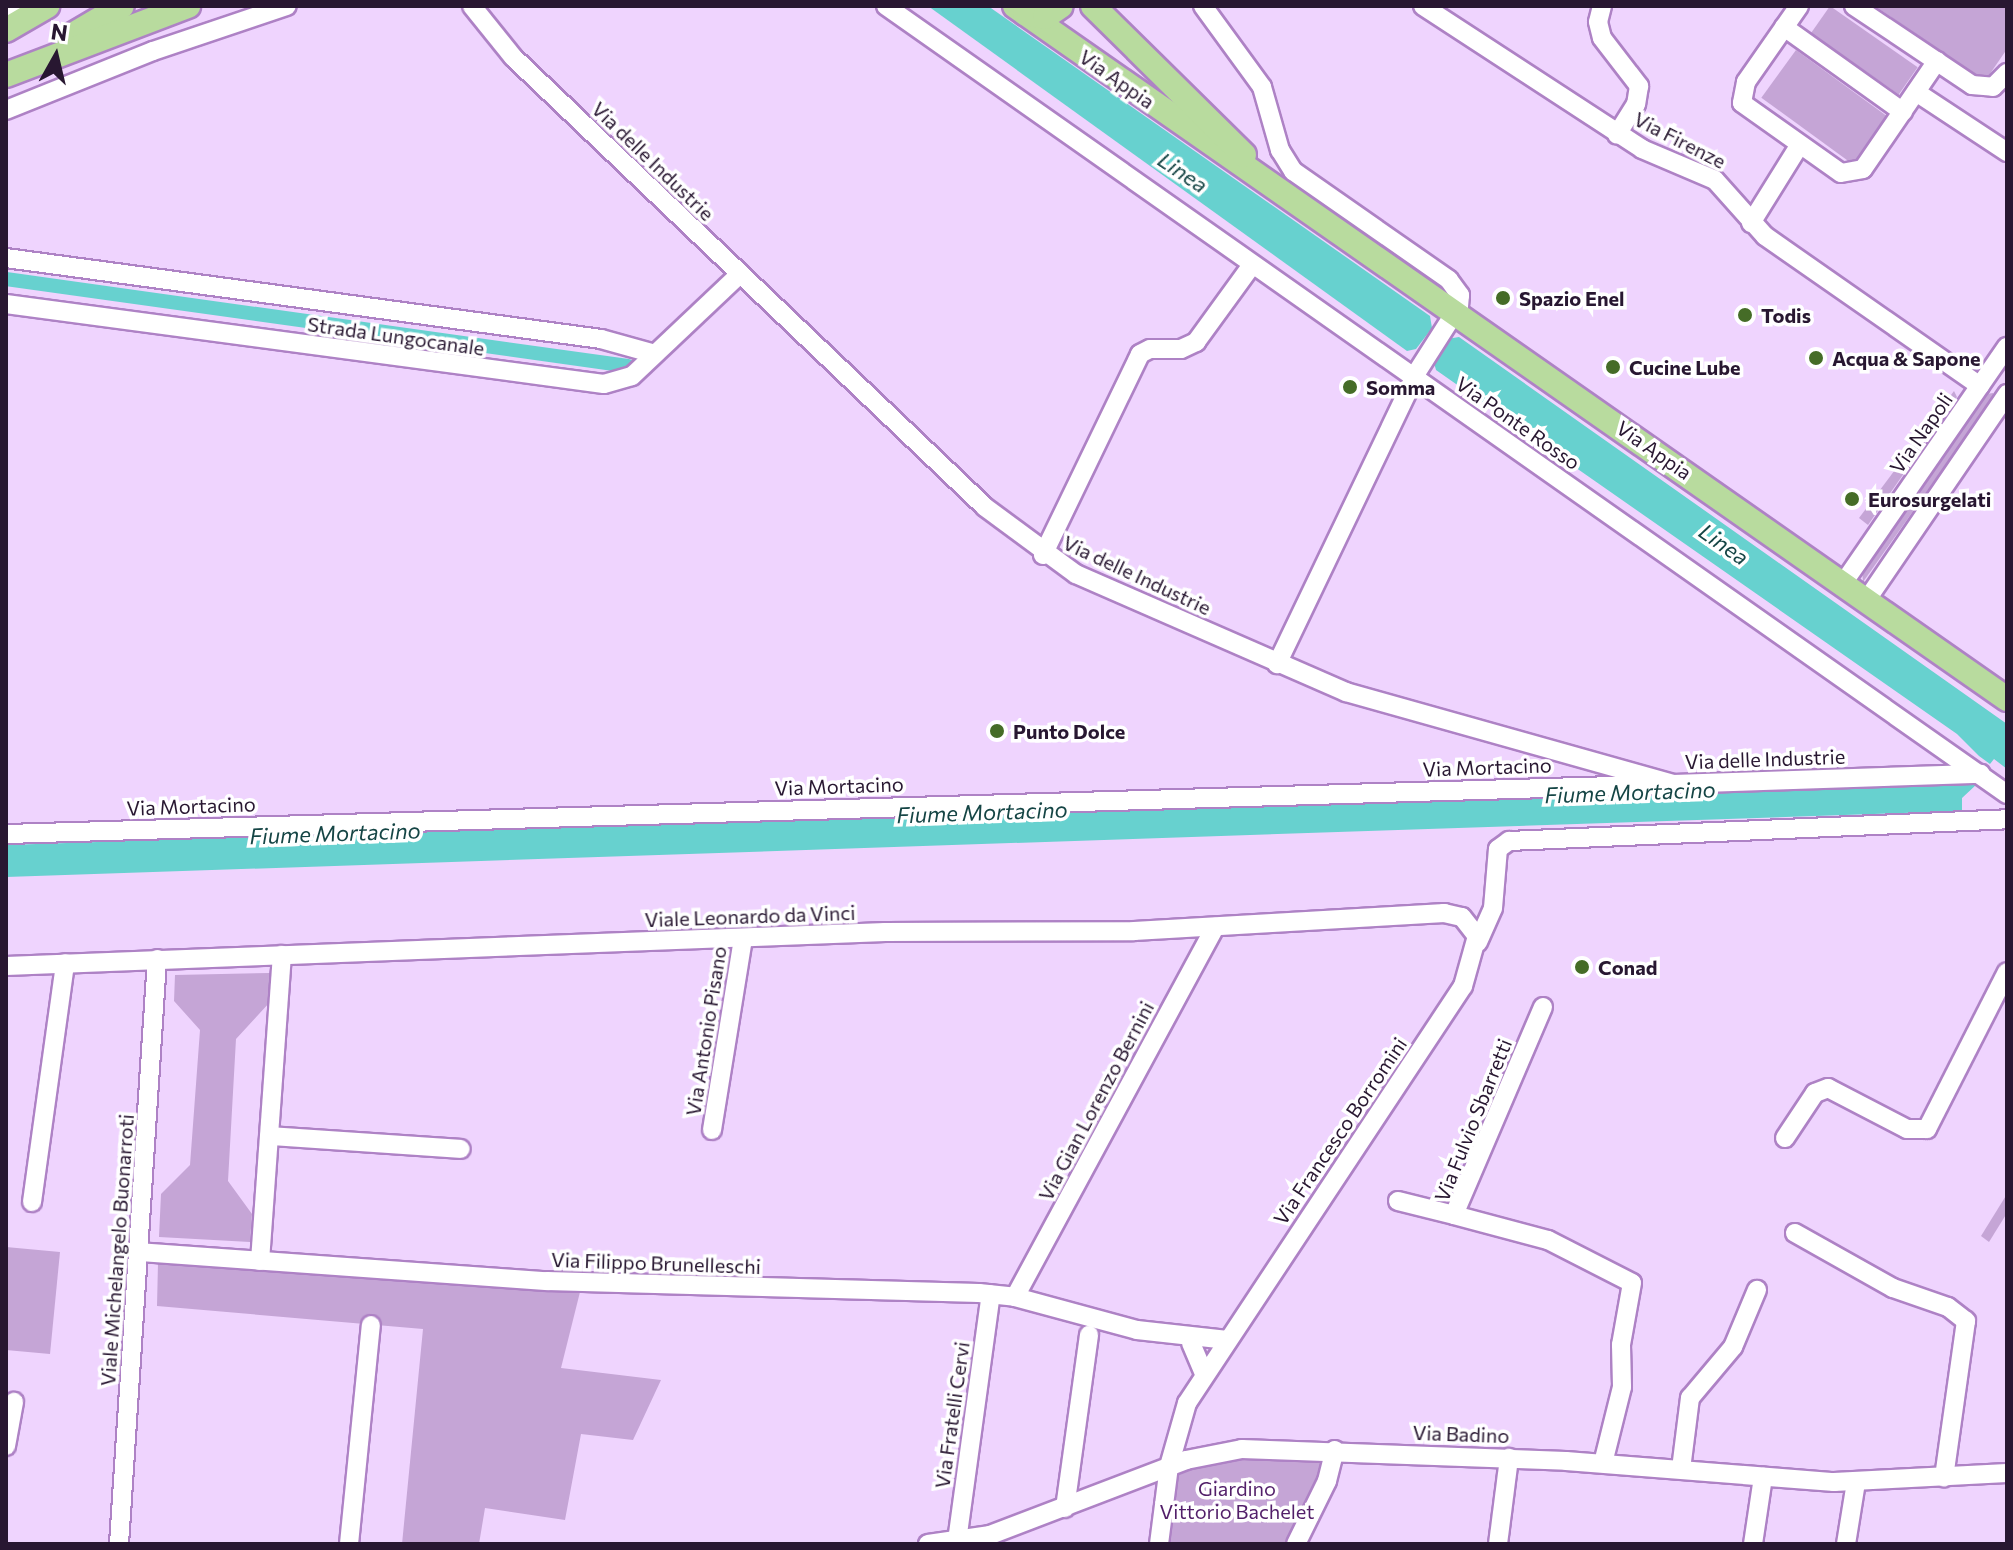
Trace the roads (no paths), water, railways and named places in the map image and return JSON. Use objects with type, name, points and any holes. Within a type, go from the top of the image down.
[{"type":"main road","points":[[6,30],[47,6]]},
{"type":"main road","points":[[6,72],[122,6]]},
{"type":"main road","points":[[6,72],[188,6]]},
{"type":"main road","points":[[1020,10],[1045,17],[1061,6]]},
{"type":"main road","name":"Via Appia","points":[[1093,6],[1297,207]]},
{"type":"main road","name":"Via Appia","points":[[1020,10],[1453,316],[1868,598],[2007,699]]},
{"type":"street","points":[[6,13],[19,6]]},
{"type":"street","points":[[6,110],[153,51],[287,6]]},
{"type":"street","name":"Via delle Industrie","points":[[472,6],[505,50],[985,507],[1043,555],[1277,664],[1391,707],[1673,784],[1984,776]]},
{"type":"street","name":"Via Ponte Rosso","points":[[886,6],[2007,794]]},
{"type":"street","points":[[1203,6],[1262,87],[1289,166],[1452,283],[1461,299],[1416,376],[1277,664]]},
{"type":"street","name":"Via Firenze","points":[[1423,6],[1617,134],[1715,180],[1751,223],[1984,380],[2007,386]]},
{"type":"street","points":[[1602,6],[1598,22],[1602,38],[1639,86],[1636,104],[1617,134]]},
{"type":"street","points":[[1799,6],[1746,82],[1741,98],[1748,112],[1835,171],[1852,174],[1867,163],[1937,61]]},
{"type":"street","points":[[1854,6],[1983,88],[1996,85],[2007,73]]},
{"type":"street","points":[[1784,27],[1903,112]]},
{"type":"street","points":[[1916,92],[2007,152]]},
{"type":"street","points":[[1751,223],[1799,146]]},
{"type":"street","points":[[6,258],[601,339],[655,354]]},
{"type":"street","points":[[1043,555],[1140,354],[1150,349],[1186,348],[1196,342],[1252,265]]},
{"type":"street","name":"Strada Lungocanale","points":[[6,304],[598,384],[627,379],[740,274]]},
{"type":"street","name":"Via Napoli","points":[[1844,582],[2007,347]]},
{"type":"street","points":[[1868,598],[2007,394]]},
{"type":"street","name":"Via Mortacino","points":[[6,834],[1673,784]]},
{"type":"street","name":"Via Francesco Borromini","points":[[1159,1544],[1169,1466],[1180,1421],[1222,1346],[1459,993],[1493,908],[1498,849],[1509,841],[2007,819]]},
{"type":"street","name":"Viale Leonardo da Vinci","points":[[6,966],[743,938],[1215,927],[1444,913],[1471,922],[1478,942]]},
{"type":"street","name":"Via Gian Lorenzo Bernini","points":[[1015,1297],[1215,927]]},
{"type":"street","name":"Via Antonio Pisano","points":[[712,1130],[743,938]]},
{"type":"street","points":[[260,1261],[282,955]]},
{"type":"street","name":"Viale Michelangelo Buonarroti","points":[[119,1544],[157,959]]},
{"type":"street","points":[[32,1202],[65,963]]},
{"type":"street","points":[[1785,1138],[1813,1095],[1828,1088],[1911,1130],[1927,1129],[2007,972]]},
{"type":"street","name":"Via Fulvio Sbarretti","points":[[1543,1007],[1454,1215],[1548,1240],[1632,1283],[1622,1341],[1622,1387],[1603,1463]]},
{"type":"street","points":[[270,1136],[461,1149]]},
{"type":"street","points":[[1398,1201],[1454,1215]]},
{"type":"street","points":[[1795,1233],[1887,1285],[1948,1307],[1966,1321],[1944,1477]]},
{"type":"street","name":"Via Filippo Brunelleschi","points":[[139,1252],[683,1287],[991,1294],[1015,1297],[1120,1327],[1222,1346]]},
{"type":"street","points":[[1681,1469],[1690,1398],[1733,1347],[1757,1290]]},
{"type":"street","name":"Via Fratelli Cervi","points":[[957,1541],[991,1294]]},
{"type":"street","points":[[349,1544],[371,1325]]},
{"type":"street","name":"Via Filippo Brunelleschi","points":[[1167,1334],[1191,1343],[1222,1346]]},
{"type":"street","points":[[1065,1508],[1089,1335]]},
{"type":"street","points":[[1191,1343],[1204,1374]]},
{"type":"street","points":[[6,1446],[14,1402]]},
{"type":"street","name":"Via Badino","points":[[928,1544],[957,1541],[1065,1508],[1169,1466],[1234,1450],[1335,1450],[1509,1458],[1856,1482],[2007,1473]]},
{"type":"street","points":[[1296,1544],[1327,1481],[1335,1450]]},
{"type":"street","points":[[1498,1544],[1509,1458]]},
{"type":"street","points":[[1753,1544],[1763,1477]]},
{"type":"street","points":[[1846,1544],[1856,1482]]},
{"type":"water","name":"Linea","points":[[928,6],[988,6],[1430,316],[1432,328],[1416,349],[1407,351]]},
{"type":"water","name":"Linea","points":[[1459,337],[2007,724],[2007,769],[1994,759],[1990,764],[1957,734],[1436,370],[1433,359],[1447,339]]},
{"type":"water","name":"Fiume Mortacino","points":[[1960,781],[1977,784],[1962,798],[1962,811],[6,877],[6,845]]},
{"type":"waterway","points":[[6,279],[628,366]]},
{"type":"place","name":"Spazio Enel","points":[[1503,298]]},
{"type":"place","name":"Todis","points":[[1745,315]]},
{"type":"place","name":"Acqua & Sapone","points":[[1816,358]]},
{"type":"place","name":"Cucine Lube","points":[[1613,367]]},
{"type":"place","name":"Somma","points":[[1350,387]]},
{"type":"place","name":"Eurosurgelati","points":[[1852,499]]},
{"type":"place","name":"Punto Dolce","points":[[997,731]]},
{"type":"place","name":"Conad","points":[[1582,967]]},
{"type":"park label","name":"Giardino Vittorio Bachelet","points":[[1237,1500]]}]
